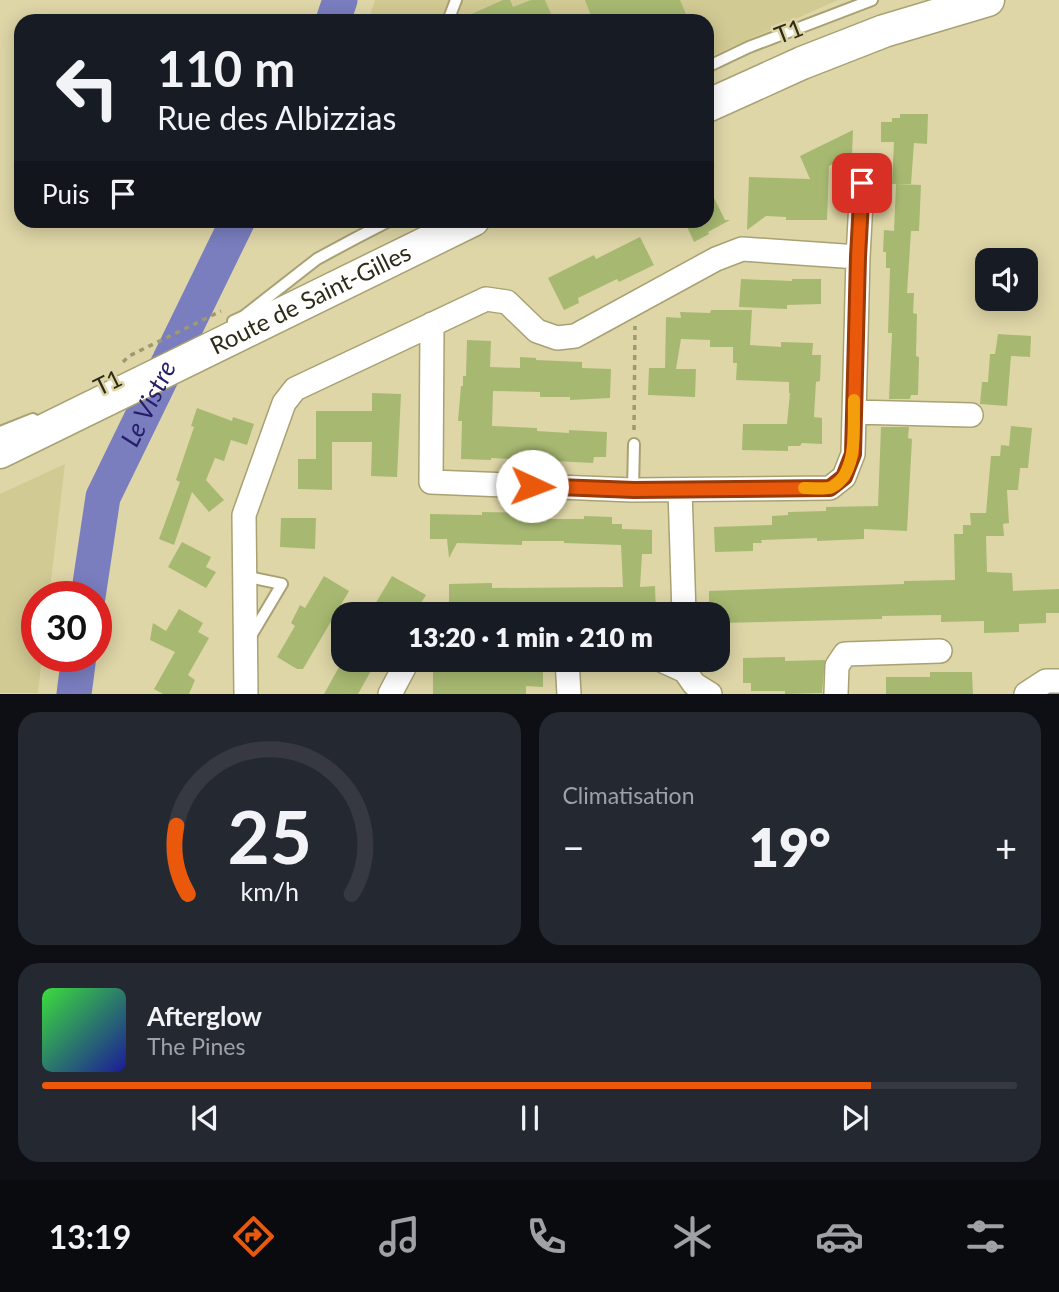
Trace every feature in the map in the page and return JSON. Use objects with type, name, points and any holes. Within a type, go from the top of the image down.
[{"type":"main road","points":[[714,103],[802,63],[884,31],[988,0]]},
{"type":"main road","name":"Route de Saint-Gilles","points":[[0,452],[120,394],[238,324],[455,228]]},
{"type":"street","points":[[432,324],[431,482],[634,490],[830,488],[844,477],[853,454],[862,183]]},
{"type":"street","points":[[246,694],[244,515],[284,403],[295,389],[486,299],[507,302],[537,331],[557,338],[575,336],[716,259],[742,249],[858,257]]},
{"type":"street","points":[[854,412],[971,415]]},
{"type":"street","points":[[680,490],[684,602]]},
{"type":"street","points":[[836,694],[836,666],[845,653],[940,651]]},
{"type":"street","points":[[393,692],[402,672]]},
{"type":"street","points":[[568,672],[569,694]]},
{"type":"street","points":[[688,672],[694,684],[710,694]]},
{"type":"street","points":[[1026,694],[1046,681],[1059,681]]},
{"type":"lane","name":"T1","points":[[714,64],[749,47],[872,0]]},
{"type":"lane","points":[[238,324],[317,259],[375,228]]},
{"type":"lane","points":[[0,432],[40,416]]},
{"type":"lane","points":[[634,444],[634,490]]},
{"type":"lane","points":[[244,576],[282,584],[246,644]]},
{"type":"path","points":[[634,444],[636,303]]},
{"type":"path","points":[[129,356],[223,310]]},
{"type":"shaded area","points":[[375,0],[838,0],[714,55],[714,14],[370,14]]},
{"type":"shaded area","points":[[65,464],[51,581],[21,581],[21,672],[40,672],[38,693],[0,693],[0,494]]},
{"type":"building","points":[[503,0],[510,0],[513,7],[531,0],[545,0],[551,14],[472,14]]},
{"type":"building","points":[[585,0],[680,0],[686,14],[590,14]]},
{"type":"building","points":[[900,114],[928,114],[927,144],[914,143],[911,184],[892,184],[894,142],[881,142],[881,122],[892,122],[892,118],[900,118]]},
{"type":"building","points":[[853,130],[852,155],[829,166],[827,220],[786,220],[786,217],[766,216],[747,230],[749,177],[810,179],[800,156]]},
{"type":"building","points":[[896,184],[921,185],[919,231],[911,231],[907,293],[914,293],[913,313],[917,314],[916,356],[919,357],[918,395],[911,395],[910,399],[889,399],[892,333],[888,333],[890,268],[886,268],[886,252],[883,252],[884,230],[894,231]]},
{"type":"building","points":[[714,198],[725,220],[730,220],[694,242],[688,228],[714,228]]},
{"type":"building","points":[[640,237],[654,265],[578,298],[579,303],[564,310],[548,278],[594,255],[596,259]]},
{"type":"building","points":[[741,279],[821,279],[821,304],[787,305],[787,309],[739,307]]},
{"type":"building","points":[[711,310],[752,310],[750,345],[781,347],[781,342],[813,343],[812,355],[821,355],[814,417],[822,418],[822,444],[802,443],[800,446],[788,446],[788,451],[742,450],[743,424],[787,424],[789,382],[736,380],[737,363],[733,363],[733,347],[710,347],[710,340],[681,339],[676,369],[696,369],[695,397],[648,395],[649,368],[665,368],[666,317],[681,318],[680,312],[710,313]]},
{"type":"building","points":[[998,334],[1031,336],[1030,357],[1011,356],[1007,406],[980,404],[982,382],[988,382],[990,354],[995,354]]},
{"type":"building","points":[[467,340],[491,341],[490,367],[520,368],[520,357],[582,362],[582,368],[611,369],[610,398],[570,400],[570,397],[540,397],[540,392],[493,391],[492,426],[569,433],[569,430],[607,432],[606,457],[594,457],[593,463],[461,459],[462,421],[458,421],[461,386],[463,376],[466,376]]},
{"type":"building","points":[[372,393],[401,394],[397,477],[371,476],[372,442],[332,442],[332,490],[298,489],[298,459],[316,459],[316,411],[372,411]]},
{"type":"building","points":[[197,408],[232,421],[233,417],[254,424],[247,445],[231,440],[224,461],[215,458],[206,480],[224,500],[209,512],[192,492],[174,545],[159,539],[180,482],[176,480],[194,427],[191,426]]},
{"type":"building","points":[[1011,426],[1032,428],[1028,468],[1020,468],[1018,490],[1007,490],[1009,523],[1003,524],[1004,536],[986,536],[987,572],[1012,573],[1013,591],[1059,589],[1059,613],[1046,613],[1046,623],[1019,624],[1019,632],[984,633],[984,621],[941,622],[941,615],[730,623],[730,602],[709,602],[709,591],[955,580],[954,534],[963,534],[963,525],[971,525],[970,513],[986,513],[991,456],[1000,456],[1001,445],[1009,446]]},
{"type":"building","points":[[881,427],[909,427],[908,438],[912,439],[907,531],[864,529],[864,539],[761,540],[762,543],[753,543],[753,551],[715,552],[714,527],[772,525],[772,516],[788,515],[788,512],[826,511],[826,507],[878,506]]},
{"type":"building","points":[[482,512],[538,513],[538,519],[612,517],[612,524],[622,524],[622,529],[652,530],[652,554],[642,554],[640,587],[655,586],[656,602],[449,602],[449,584],[492,583],[492,588],[623,587],[621,545],[564,541],[522,541],[522,545],[457,543],[449,558],[447,539],[430,539],[430,514],[482,515]]},
{"type":"building","points":[[281,518],[316,518],[315,549],[280,547]]},
{"type":"building","points":[[182,542],[211,557],[206,567],[216,572],[206,588],[168,567]]},
{"type":"building","points":[[324,576],[349,591],[343,602],[331,602],[331,622],[303,669],[297,669],[277,657],[295,626],[291,623],[300,605],[305,608]]},
{"type":"building","points":[[392,576],[426,595],[422,602],[376,602]]},
{"type":"building","points":[[179,609],[203,623],[198,632],[209,638],[188,675],[195,680],[189,694],[163,694],[154,689],[175,652],[150,640],[153,623],[166,631]]},
{"type":"building","points":[[785,657],[785,661],[825,660],[822,693],[751,691],[751,683],[743,683],[743,658]]},
{"type":"building","points":[[336,672],[370,672],[358,694],[324,694]]},
{"type":"building","points":[[433,672],[543,672],[543,687],[526,686],[526,694],[433,694]]},
{"type":"building","points":[[930,672],[972,672],[973,694],[886,694],[886,677],[930,677]]},
{"type":"waterway","name":"Le Vistre","points":[[335,14],[340,0]]},
{"type":"waterway","name":"Le Vistre","points":[[90,581],[103,497],[234,228]]},
{"type":"waterway","name":"Le Vistre","points":[[74,694],[77,672]]},
{"type":"slow traffic","points":[[804,488],[830,488],[844,477],[853,454],[854,400]]},
{"type":"route","points":[[532,486],[634,490],[830,488],[844,477],[853,454],[862,183]]}]
